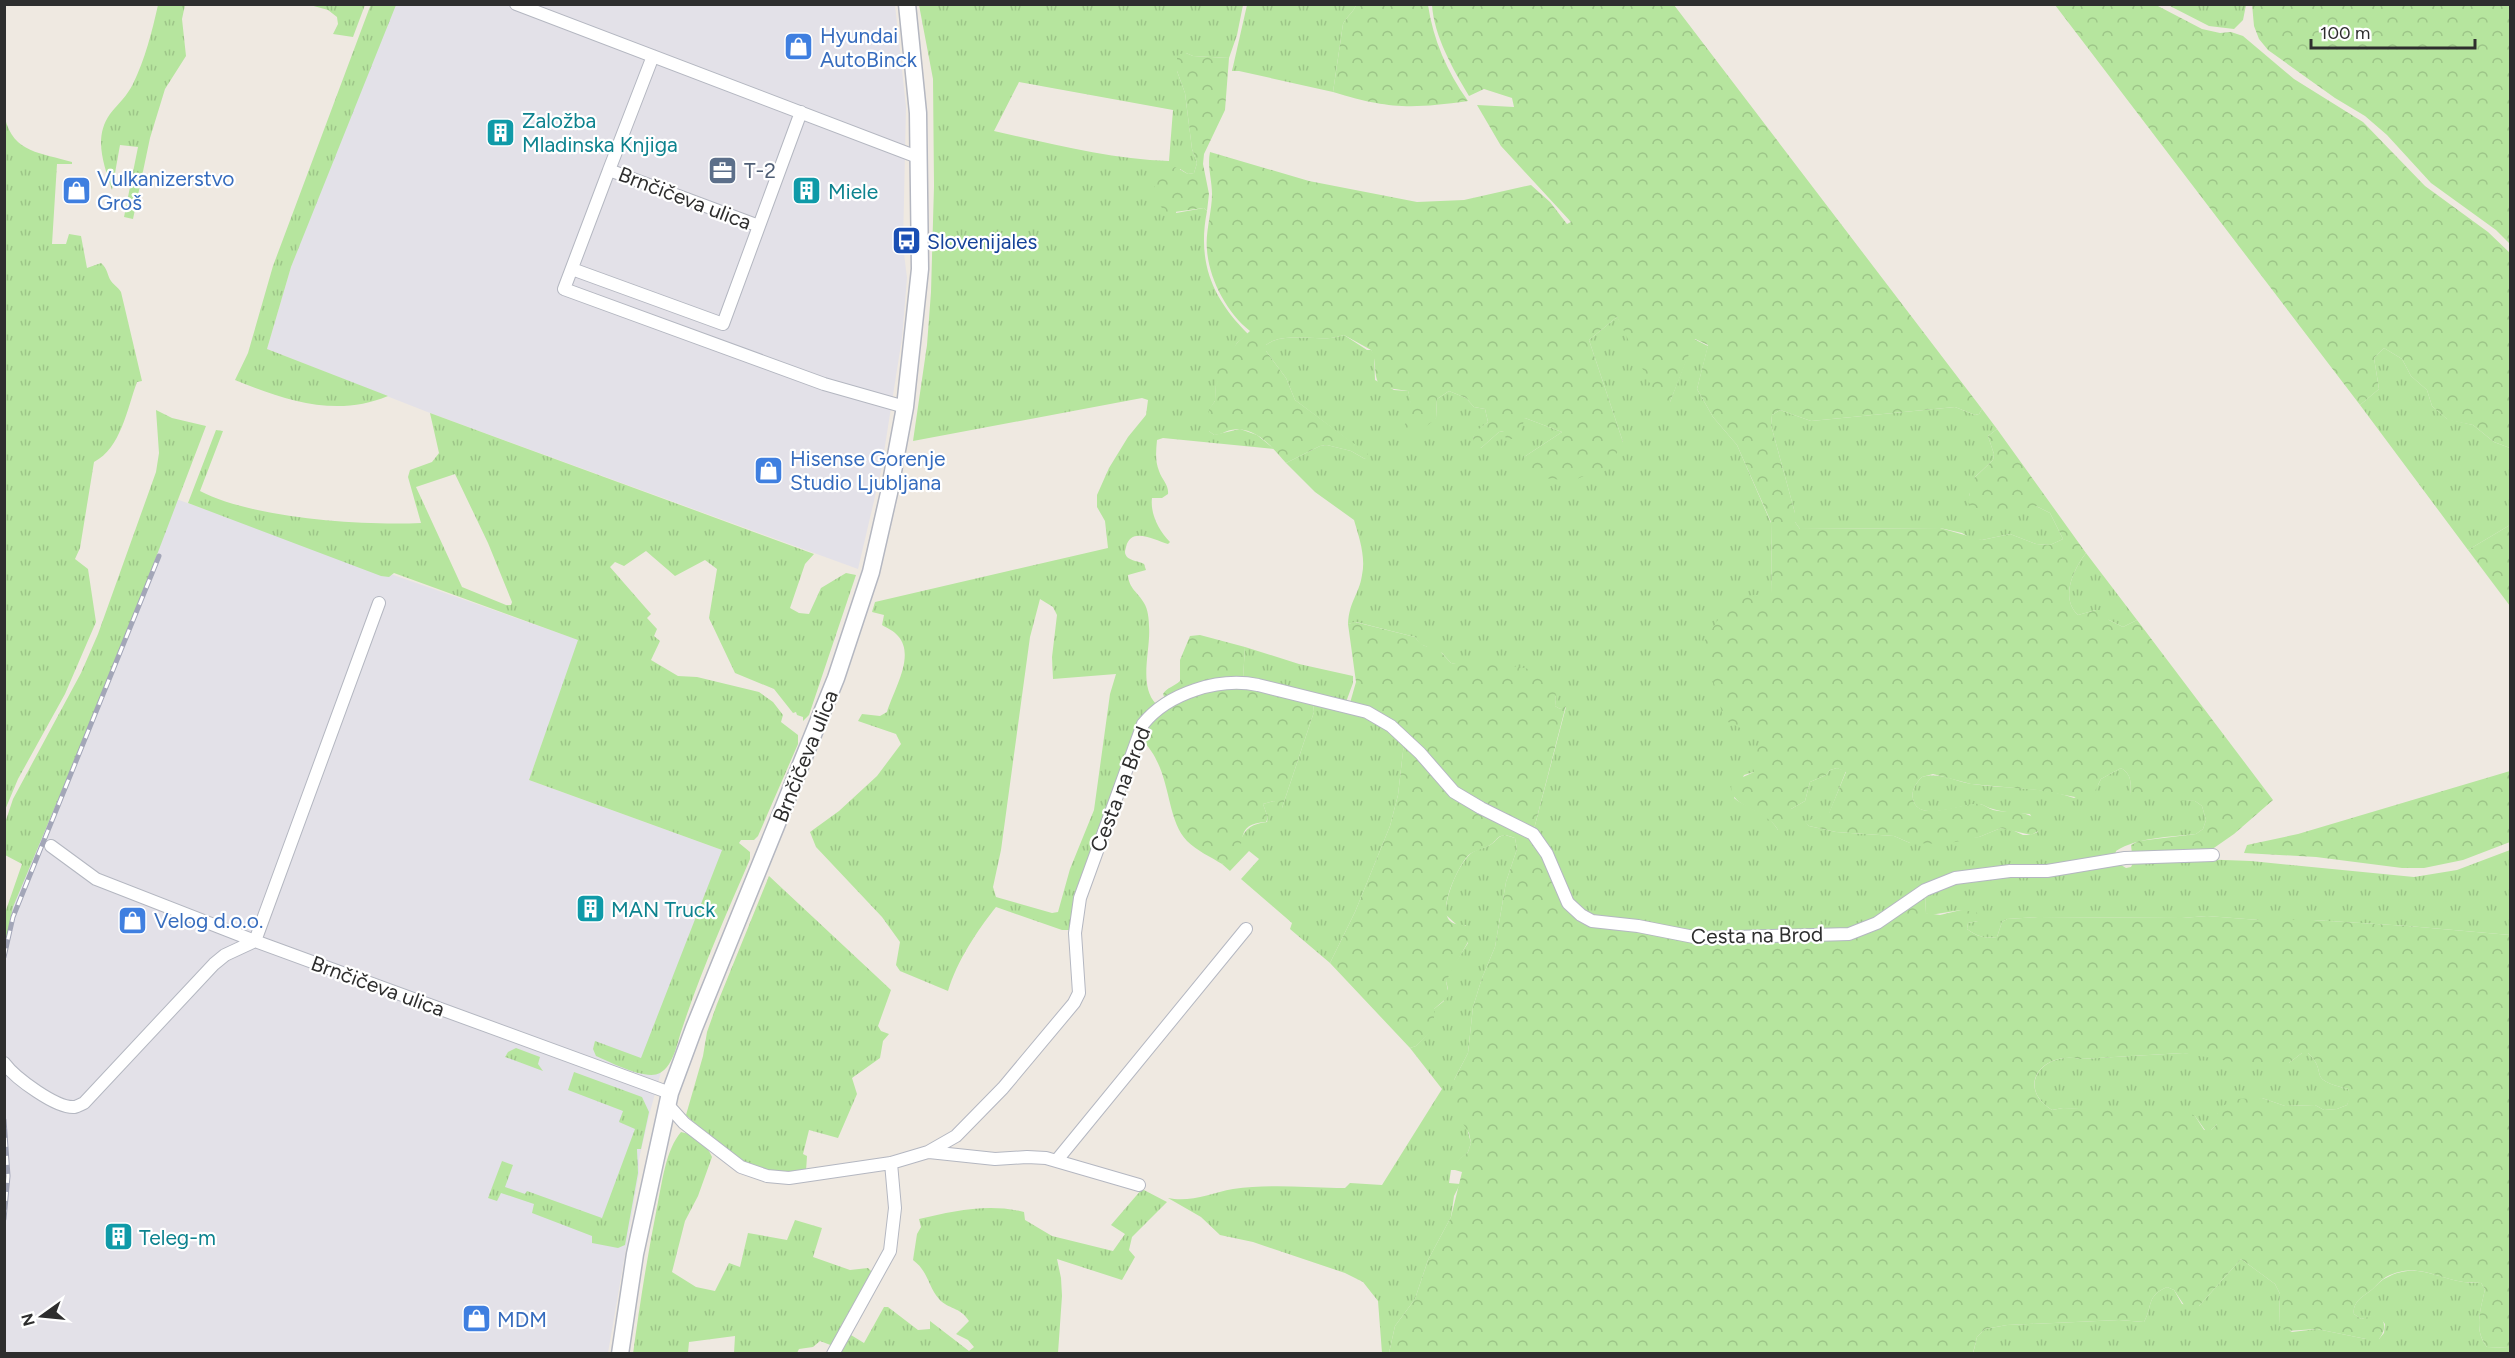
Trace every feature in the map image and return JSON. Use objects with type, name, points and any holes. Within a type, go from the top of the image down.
[{"type":"street","points":[[516,4],[920,158]]},
{"type":"street","name":"Brnčičeva ulica","points":[[620,1353],[635,1254],[669,1099],[694,1028],[837,678],[871,572],[889,493],[905,406],[920,269],[920,158],[907,4]]},
{"type":"street","name":"Brnčičeva ulica","points":[[653,56],[609,170],[759,226],[801,112]]},
{"type":"street","points":[[609,170],[564,289],[855,395],[905,406]]},
{"type":"street","points":[[572,268],[723,324],[759,226]]},
{"type":"street","points":[[4,1063],[20,1079],[63,1105],[75,1107],[84,1103],[214,964],[255,941],[379,603]]},
{"type":"street","name":"Cesta na Brod","points":[[669,1099],[684,1123],[741,1167],[767,1176],[789,1178],[891,1163],[928,1152],[956,1136],[1003,1088],[1074,1003],[1079,993],[1074,933],[1080,898],[1138,734],[1147,719],[1160,707],[1186,694],[1217,685],[1245,682],[1347,707],[1379,718],[1401,734],[1454,792],[1533,834],[1547,854],[1568,903],[1592,921],[1638,926],[1699,938],[1849,934],[1876,923],[1925,890],[1955,878],[2010,871],[2047,871],[2125,858],[2213,855]]},
{"type":"street","name":"Brnčičeva ulica","points":[[51,846],[96,879],[669,1099]]},
{"type":"street","points":[[1057,1160],[1246,929]]},
{"type":"street","points":[[928,1152],[980,1159],[1027,1157],[1057,1160],[1139,1185]]},
{"type":"street","points":[[833,1353],[890,1251],[895,1208],[891,1163]]},
{"type":"shaded area","points":[[391,5],[895,5],[906,107],[903,245],[907,278],[902,338],[881,471],[858,569],[430,413],[267,349],[291,267]]},
{"type":"shaded area","points":[[176,499],[579,640],[529,780],[722,850],[639,1159],[639,1173],[608,1353],[5,1354],[4,924]]},
{"type":"green space","points":[[365,4],[353,37],[333,34],[338,24],[337,17],[328,10],[310,5]]},
{"type":"green space","points":[[371,4],[396,5],[291,267],[267,349],[388,396],[349,406],[311,404],[273,394],[235,380],[248,353],[273,266]]},
{"type":"green space","points":[[2252,4],[2510,5],[2510,244],[2496,230],[2431,183],[2387,135],[2365,116],[2335,98],[2268,50],[2259,39],[2254,26]]},
{"type":"green space","points":[[158,5],[185,5],[182,19],[186,56],[165,89],[150,138],[133,219],[124,217],[138,147],[120,145],[112,190],[102,152],[102,132],[110,114],[128,92],[137,75],[148,45]]},
{"type":"green space","points":[[919,5],[1243,5],[1237,35],[1229,58],[1193,56],[1186,53],[1177,71],[1185,93],[1192,149],[1197,163],[1194,173],[1188,174],[1180,169],[1176,213],[1204,208],[1207,211],[1204,247],[1210,278],[1225,307],[1248,334],[1237,343],[1216,383],[1215,401],[1209,410],[1209,431],[1214,435],[1240,429],[1257,435],[1274,449],[1163,438],[1157,440],[1157,463],[1168,494],[1162,498],[1152,498],[1152,510],[1162,533],[1170,542],[1168,544],[1144,536],[1133,537],[1125,552],[1129,558],[1144,564],[1146,570],[1128,575],[1130,584],[1147,611],[1149,635],[1146,677],[1151,696],[1156,704],[1086,863],[1069,930],[1062,930],[996,907],[968,947],[948,991],[900,971],[896,965],[900,942],[882,917],[816,847],[810,832],[839,811],[877,776],[901,744],[896,734],[858,721],[862,714],[880,716],[887,712],[904,663],[903,644],[896,634],[882,625],[884,615],[872,612],[875,602],[1108,548],[1105,521],[1097,507],[1097,495],[1109,468],[1128,437],[1146,415],[1148,400],[1142,398],[913,441],[927,345],[931,292],[934,186],[933,79]],"holes":[[[1019,82],[1173,110],[1169,161],[1103,154],[994,131]],[[1040,599],[1053,607],[1057,615],[1052,657],[1053,679],[1116,674],[1110,694],[1094,810],[1070,869],[1058,912],[1052,913],[996,897],[993,887],[1001,850],[1030,637]]]},
{"type":"green space","points":[[1247,5],[1356,5],[1343,24],[1333,92],[1232,71]]},
{"type":"green space","points":[[1356,5],[1428,5],[1433,30],[1442,55],[1468,101],[1400,106],[1369,102],[1333,92],[1343,24]]},
{"type":"green space","points":[[1432,5],[1674,5],[1982,409],[1979,414],[1975,415],[1955,407],[1811,421],[1780,410],[1772,415],[1771,425],[1795,513],[1795,522],[1800,529],[1940,528],[1982,540],[2010,534],[2036,544],[2050,545],[2063,539],[2050,513],[2036,506],[2005,514],[1972,507],[1968,502],[1969,483],[1993,460],[1994,454],[1988,436],[1997,429],[2086,553],[2070,584],[2070,601],[2078,615],[2106,610],[2109,620],[2123,627],[2137,620],[2273,800],[2234,834],[2211,850],[2132,854],[2131,845],[2139,841],[2196,834],[2203,829],[2206,820],[2202,806],[2195,801],[2135,798],[2130,794],[2129,776],[2121,768],[2101,779],[2093,795],[2086,799],[2037,790],[1971,784],[1933,774],[1922,777],[1914,788],[1913,798],[1918,808],[1934,811],[1980,804],[1993,810],[2028,815],[2039,822],[2042,829],[2031,835],[2001,828],[1979,837],[1945,844],[1910,843],[1894,836],[1836,832],[1809,826],[1804,822],[1829,813],[1846,772],[1837,768],[1810,782],[1805,801],[1791,809],[1790,826],[1784,830],[1778,830],[1765,817],[1740,803],[1731,791],[1732,782],[1754,772],[1754,754],[1767,741],[1724,720],[1703,643],[1732,598],[1772,593],[1771,522],[1737,445],[1713,417],[1697,389],[1708,345],[1695,339],[1670,402],[1660,404],[1617,317],[1589,340],[1623,442],[1610,465],[1572,481],[1525,476],[1524,457],[1562,432],[1525,418],[1518,439],[1506,439],[1504,431],[1499,432],[1481,448],[1476,446],[1473,438],[1475,432],[1488,422],[1485,409],[1474,407],[1466,398],[1449,391],[1437,399],[1436,418],[1420,431],[1400,436],[1410,409],[1408,391],[1381,387],[1378,383],[1371,350],[1344,335],[1325,338],[1283,338],[1266,345],[1266,351],[1286,378],[1295,400],[1368,454],[1368,458],[1365,459],[1351,451],[1327,445],[1320,446],[1286,463],[1256,434],[1240,429],[1214,435],[1209,431],[1209,409],[1215,401],[1216,373],[1237,343],[1250,331],[1234,315],[1221,295],[1208,261],[1207,236],[1212,194],[1210,152],[1309,181],[1417,202],[1464,200],[1531,185],[1550,202],[1567,224],[1571,222],[1501,146],[1477,105],[1514,107],[1512,98],[1484,89],[1469,96],[1440,40]]},
{"type":"green space","points":[[2055,5],[2156,5],[2202,29],[2220,33],[2231,32],[2243,36],[2294,79],[2363,122],[2425,186],[2488,232],[2510,253],[2510,448],[2494,442],[2473,425],[2448,420],[2432,406],[2427,390],[2411,376],[2402,359],[2384,348],[2374,358],[2379,389],[2360,405]]},
{"type":"green space","points":[[2168,5],[2246,5],[2243,20],[2234,29],[2209,26]]},
{"type":"green space","points":[[1186,53],[1193,56],[1229,58],[1225,110],[1204,154],[1203,164],[1209,194],[1207,211],[1204,208],[1167,213],[1160,206],[1154,193],[1157,182],[1175,167],[1188,174],[1194,173],[1197,163],[1192,149],[1185,93],[1177,71],[1177,58],[1180,54]]},
{"type":"green space","points":[[5,118],[9,130],[22,145],[30,150],[72,162],[72,164],[57,164],[52,244],[66,244],[69,234],[81,236],[87,268],[101,263],[111,281],[121,292],[142,381],[137,382],[117,438],[103,456],[94,462],[80,548],[75,559],[88,569],[96,622],[65,694],[18,779],[5,810]]},
{"type":"green space","points":[[1617,317],[1670,402],[1694,339],[1708,346],[1697,389],[1713,417],[1737,445],[1771,523],[1772,594],[1768,741],[1754,772],[1744,775],[1734,798],[1764,815],[1778,830],[1791,809],[1805,801],[1810,782],[1837,768],[1846,771],[1829,814],[1805,822],[1809,826],[1836,832],[1894,836],[1910,843],[1979,837],[2001,828],[2030,835],[2038,832],[2030,814],[1991,809],[1980,804],[1925,811],[1918,808],[1914,802],[1914,788],[1922,777],[1935,776],[1972,784],[2036,790],[2074,798],[2098,785],[2101,779],[2121,768],[2130,779],[2130,794],[2195,801],[2202,806],[2206,820],[2203,829],[2196,834],[2154,838],[2134,843],[2116,851],[2115,855],[2059,865],[1952,874],[1928,883],[1891,909],[1852,929],[1700,935],[1594,918],[1573,904],[1553,856],[1542,836],[1534,829],[1566,707],[1560,709],[1555,706],[1556,696],[1461,664],[1451,663],[1442,653],[1420,644],[1415,637],[1356,622],[1348,624],[1350,609],[1361,582],[1363,568],[1361,547],[1354,520],[1315,492],[1286,463],[1320,446],[1327,445],[1351,451],[1365,459],[1368,455],[1295,400],[1286,378],[1266,351],[1266,345],[1283,338],[1325,338],[1344,335],[1374,354],[1375,380],[1394,390],[1408,391],[1411,409],[1405,425],[1436,418],[1437,399],[1449,391],[1466,398],[1474,407],[1485,409],[1488,422],[1476,432],[1473,438],[1481,448],[1499,432],[1525,418],[1562,432],[1524,457],[1623,442],[1589,340]]},
{"type":"green space","points":[[2384,348],[2402,359],[2411,376],[2427,390],[2432,406],[2447,419],[2473,425],[2494,442],[2510,448],[2510,525],[2468,550],[2360,405],[2379,389],[2374,358]]},
{"type":"green space","points":[[1955,407],[1975,415],[1979,414],[1982,409],[1997,429],[1988,436],[1994,454],[1993,460],[1975,477],[1969,496],[2036,506],[2050,513],[2063,539],[2050,545],[2036,544],[2010,534],[1982,540],[1972,539],[1962,533],[1940,528],[1800,529],[1795,522],[1795,513],[1771,425],[1772,415],[1780,410],[1811,421]]},
{"type":"green space","points":[[156,410],[172,418],[206,426],[120,652],[13,907],[5,946],[5,913],[22,864],[5,855],[5,823],[13,799],[81,673],[98,634],[156,472],[159,453]]},
{"type":"green space","points":[[430,413],[814,554],[805,564],[790,608],[799,613],[809,614],[821,588],[846,573],[856,575],[809,715],[803,721],[803,717],[797,715],[796,712],[793,713],[774,689],[735,673],[709,618],[717,569],[705,560],[675,576],[646,551],[624,566],[615,562],[610,567],[651,614],[647,618],[657,629],[654,636],[660,641],[651,660],[678,676],[697,677],[759,692],[773,702],[783,715],[781,722],[798,735],[798,744],[758,836],[754,840],[741,840],[739,843],[750,852],[750,859],[689,1007],[669,1065],[660,1073],[646,1075],[637,1073],[596,1056],[593,1049],[595,1041],[641,1058],[722,850],[529,780],[578,640],[394,573],[389,577],[381,576],[188,503],[216,430],[223,431],[200,491],[248,508],[308,518],[369,523],[421,523],[408,477],[410,470],[432,462],[439,453]],"holes":[[[455,474],[488,543],[512,602],[511,605],[462,587],[416,487]]]},
{"type":"green space","points":[[2510,525],[2510,606],[2468,550]]},
{"type":"green space","points":[[2086,553],[2137,620],[2123,627],[2096,610],[2078,615],[2070,601],[2070,584]]},
{"type":"green space","points":[[1355,622],[1415,637],[1424,645],[1436,647],[1451,663],[1469,660],[1488,661],[1527,668],[1550,679],[1556,694],[1555,706],[1560,709],[1566,705],[1534,829],[1485,806],[1456,789],[1422,748],[1350,703],[1356,682],[1348,624]]},
{"type":"green space","points":[[1200,635],[1245,647],[1243,679],[1165,699],[1164,692],[1180,681],[1180,660],[1190,636]]},
{"type":"green space","points":[[1245,647],[1299,664],[1353,676],[1353,683],[1346,702],[1243,679]]},
{"type":"green space","points":[[1248,687],[1313,704],[1314,712],[1282,808],[1278,809],[1274,801],[1263,804],[1268,818],[1266,822],[1249,826],[1243,835],[1239,852],[1222,864],[1191,845],[1180,831],[1164,778],[1151,751],[1141,739],[1144,731],[1167,706],[1213,688]]},
{"type":"green space","points":[[1313,704],[1371,721],[1404,743],[1398,795],[1390,826],[1355,912],[1330,963],[1290,929],[1292,923],[1241,879],[1259,859],[1249,851],[1230,871],[1222,864],[1235,853],[1249,828],[1267,822],[1268,818],[1263,804],[1274,801],[1282,808],[1314,712]]},
{"type":"green space","points":[[1404,743],[1441,785],[1527,833],[1542,852],[1559,897],[1569,910],[1593,926],[1604,929],[1842,938],[1925,895],[1926,913],[1940,915],[1961,910],[1976,912],[1980,917],[1978,921],[1968,923],[1967,929],[1988,938],[1997,937],[2002,922],[2007,919],[2207,916],[2259,920],[2313,920],[2510,935],[2510,1348],[2487,1347],[2483,1340],[2479,1319],[2485,1289],[2481,1283],[2461,1282],[2414,1271],[2405,1271],[2386,1277],[2356,1304],[2354,1314],[2361,1319],[2378,1314],[2383,1320],[2383,1332],[2379,1339],[2366,1339],[2317,1329],[2285,1331],[2279,1325],[2280,1294],[2275,1284],[2241,1259],[2199,1306],[2188,1311],[2174,1290],[2167,1287],[2160,1290],[2153,1298],[2144,1322],[2119,1320],[2007,1325],[1985,1329],[1977,1337],[1973,1353],[1389,1353],[1395,1326],[1415,1299],[1428,1260],[1451,1217],[1462,1172],[1455,1170],[1455,1163],[1468,1152],[1471,1143],[1469,1133],[1457,1114],[1452,1091],[1454,1080],[1468,1053],[1473,1007],[1495,947],[1506,882],[1517,849],[1515,838],[1501,836],[1490,845],[1468,855],[1458,871],[1450,889],[1446,914],[1452,922],[1471,927],[1473,933],[1446,981],[1449,996],[1434,1009],[1434,1029],[1416,1046],[1410,1048],[1330,963],[1355,912],[1390,826],[1398,795]],"holes":[[[2183,1053],[2268,1068],[2289,1063],[2302,1053],[2308,1053],[2326,1082],[2348,1089],[2350,1096],[2347,1105],[2324,1110],[2315,1105],[2285,1106],[2262,1098],[2236,1099],[2221,1107],[2217,1114],[2217,1124],[2211,1130],[2204,1130],[2195,1116],[2188,1112],[2063,1108],[2052,1110],[2041,1101],[2035,1091],[2038,1073],[2054,1060],[2066,1058]]]},
{"type":"green space","points":[[2510,771],[2510,842],[2463,860],[2424,868],[2402,868],[2316,857],[2244,853],[2247,845],[2298,834]]},
{"type":"green space","points":[[1505,835],[1515,838],[1517,849],[1506,882],[1495,947],[1473,1007],[1468,1053],[1454,1080],[1471,1143],[1468,1152],[1456,1163],[1455,1170],[1451,1170],[1449,1183],[1460,1184],[1454,1196],[1451,1217],[1428,1260],[1415,1299],[1395,1326],[1389,1353],[1382,1353],[1378,1301],[1363,1282],[1345,1273],[1253,1242],[1220,1235],[1201,1217],[1168,1198],[1184,1199],[1233,1189],[1259,1187],[1345,1188],[1350,1183],[1382,1185],[1442,1089],[1410,1048],[1416,1046],[1433,1029],[1434,1009],[1444,1001],[1448,989],[1446,981],[1448,974],[1468,943],[1466,925],[1457,925],[1446,915],[1450,890],[1463,863],[1473,852]]},
{"type":"green space","points":[[2510,850],[2510,935],[2313,920],[2259,920],[2207,916],[2007,919],[2002,922],[1997,937],[1988,938],[1967,929],[1968,923],[1978,921],[1961,910],[1930,915],[1926,913],[1925,895],[1963,880],[2121,865],[2126,868],[2131,867],[2133,863],[2197,859],[2251,861],[2414,877],[2457,870]]},
{"type":"green space","points":[[769,876],[891,990],[878,1026],[881,1031],[889,1034],[883,1041],[880,1058],[852,1078],[857,1094],[838,1138],[809,1130],[803,1154],[807,1156],[806,1171],[787,1172],[754,1166],[726,1150],[686,1115],[703,1056],[707,1032]]},
{"type":"green space","points":[[516,1048],[540,1057],[538,1064],[543,1071],[505,1057],[508,1052]]},
{"type":"green space","points":[[2183,1053],[2289,1063],[2302,1053],[2308,1053],[2326,1082],[2348,1089],[2351,1096],[2347,1105],[2324,1110],[2315,1105],[2285,1106],[2262,1098],[2217,1114],[2217,1124],[2211,1130],[2205,1130],[2195,1116],[2063,1108],[2052,1110],[2041,1101],[2036,1091],[2035,1082],[2038,1073],[2055,1060]]},
{"type":"green space","points":[[574,1072],[642,1097],[649,1112],[641,1149],[637,1149],[638,1173],[625,1245],[618,1248],[592,1243],[592,1236],[532,1213],[534,1204],[501,1193],[497,1201],[488,1198],[502,1161],[513,1165],[505,1187],[525,1194],[527,1191],[602,1218],[635,1129],[619,1122],[623,1111],[568,1090]]},
{"type":"green space","points":[[681,1132],[700,1141],[712,1157],[698,1196],[685,1221],[672,1272],[696,1287],[715,1291],[729,1263],[740,1267],[748,1233],[787,1240],[795,1220],[822,1228],[813,1257],[850,1270],[868,1268],[874,1274],[833,1346],[820,1341],[813,1347],[799,1349],[797,1353],[734,1353],[735,1336],[689,1342],[688,1353],[633,1354],[664,1174],[668,1156]]},
{"type":"green space","points":[[1142,1189],[1167,1202],[1132,1237],[1129,1250],[1135,1257],[1122,1280],[1057,1259],[1062,1296],[1058,1353],[835,1354],[846,1332],[864,1343],[884,1307],[888,1307],[918,1330],[930,1329],[930,1321],[969,1351],[974,1347],[968,1340],[956,1334],[969,1321],[962,1313],[939,1299],[922,1269],[913,1260],[917,1234],[921,1227],[919,1219],[971,1209],[1011,1209],[1024,1212],[1025,1220],[1052,1236],[1113,1251],[1125,1234],[1111,1225]]},
{"type":"green space","points":[[2241,1259],[2275,1284],[2280,1294],[2279,1325],[2292,1332],[2317,1329],[2366,1339],[2379,1339],[2384,1333],[2385,1324],[2378,1315],[2361,1319],[2354,1314],[2354,1307],[2381,1281],[2405,1271],[2422,1272],[2461,1282],[2481,1283],[2485,1289],[2479,1319],[2480,1334],[2487,1347],[2510,1348],[2510,1354],[1973,1354],[1977,1337],[1985,1329],[2007,1325],[2119,1320],[2144,1322],[2153,1298],[2160,1290],[2167,1287],[2174,1290],[2182,1304],[2199,1306]]},
{"type":"railway","points":[[4,957],[13,917],[159,556]]},
{"type":"railway","points":[[4,1120],[8,1176],[4,1219]]},
{"type":"place","name":"Hyundai AutoBinck","points":[[799,47]]},
{"type":"place","name":"Založba Mladinska Knjiga","points":[[501,132]]},
{"type":"place","name":"T-2","points":[[723,170]]},
{"type":"place","name":"Vulkanizerstvo Groš","points":[[76,190]]},
{"type":"place","name":"Miele","points":[[807,191]]},
{"type":"place","name":"Slovenijales","points":[[906,241]]},
{"type":"place","name":"Hisense Gorenje Studio Ljubljana","points":[[769,470]]},
{"type":"place","name":"MAN Truck","points":[[590,909]]},
{"type":"place","name":"Velog d.o.o.","points":[[133,920]]},
{"type":"place","name":"Teleg-m","points":[[118,1237]]},
{"type":"place","name":"MDM","points":[[476,1319]]}]
